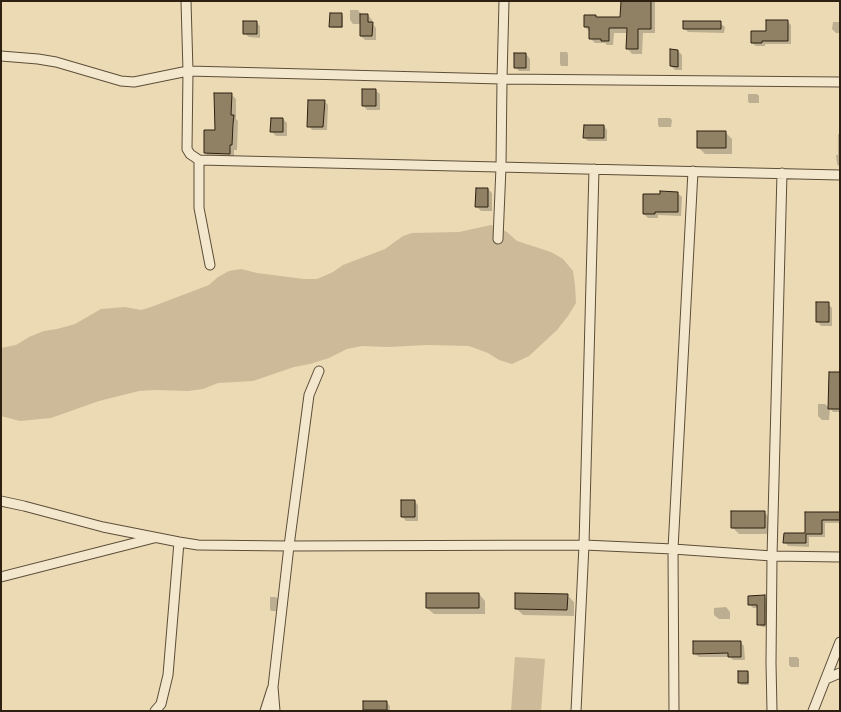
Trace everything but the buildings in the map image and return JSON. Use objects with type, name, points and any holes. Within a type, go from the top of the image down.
[{"type":"street","points":[[186,1],[188,71],[187,148],[190,154],[199,160],[840,175]]},
{"type":"street","points":[[498,239],[504,1]]},
{"type":"street","points":[[1,56],[38,58],[121,81],[134,82],[188,71],[502,79],[840,82]]},
{"type":"street","points":[[199,160],[199,208],[210,265]]},
{"type":"street","points":[[576,711],[584,545],[594,169]]},
{"type":"street","points":[[674,711],[673,549],[693,171]]},
{"type":"street","points":[[772,711],[772,556],[782,173]]},
{"type":"street","points":[[275,711],[273,687],[289,546],[309,395],[319,371]]},
{"type":"street","points":[[1,502],[24,506],[103,527],[155,538],[198,544],[289,546],[584,545],[840,558]]},
{"type":"street","points":[[1,577],[155,538]]},
{"type":"street","points":[[156,711],[161,704],[168,675],[179,542]]},
{"type":"street","points":[[813,711],[840,642]]},
{"type":"street","points":[[826,679],[840,673]]},
{"type":"street","points":[[264,711],[273,687]]},
{"type":"shaded area","points":[[491,225],[507,232],[517,241],[551,252],[563,259],[573,271],[576,303],[568,316],[557,330],[529,356],[512,364],[469,346],[362,346],[347,349],[329,358],[294,367],[253,381],[218,383],[203,389],[188,391],[139,391],[99,401],[51,418],[20,421],[1,416],[1,348],[16,345],[44,331],[75,324],[101,309],[125,307],[141,310],[151,307],[209,285],[229,271],[241,269],[257,273],[317,279],[343,265],[385,249],[403,236],[412,233],[459,232]]},
{"type":"shaded area","points":[[515,657],[545,659],[541,711],[511,711]]}]
